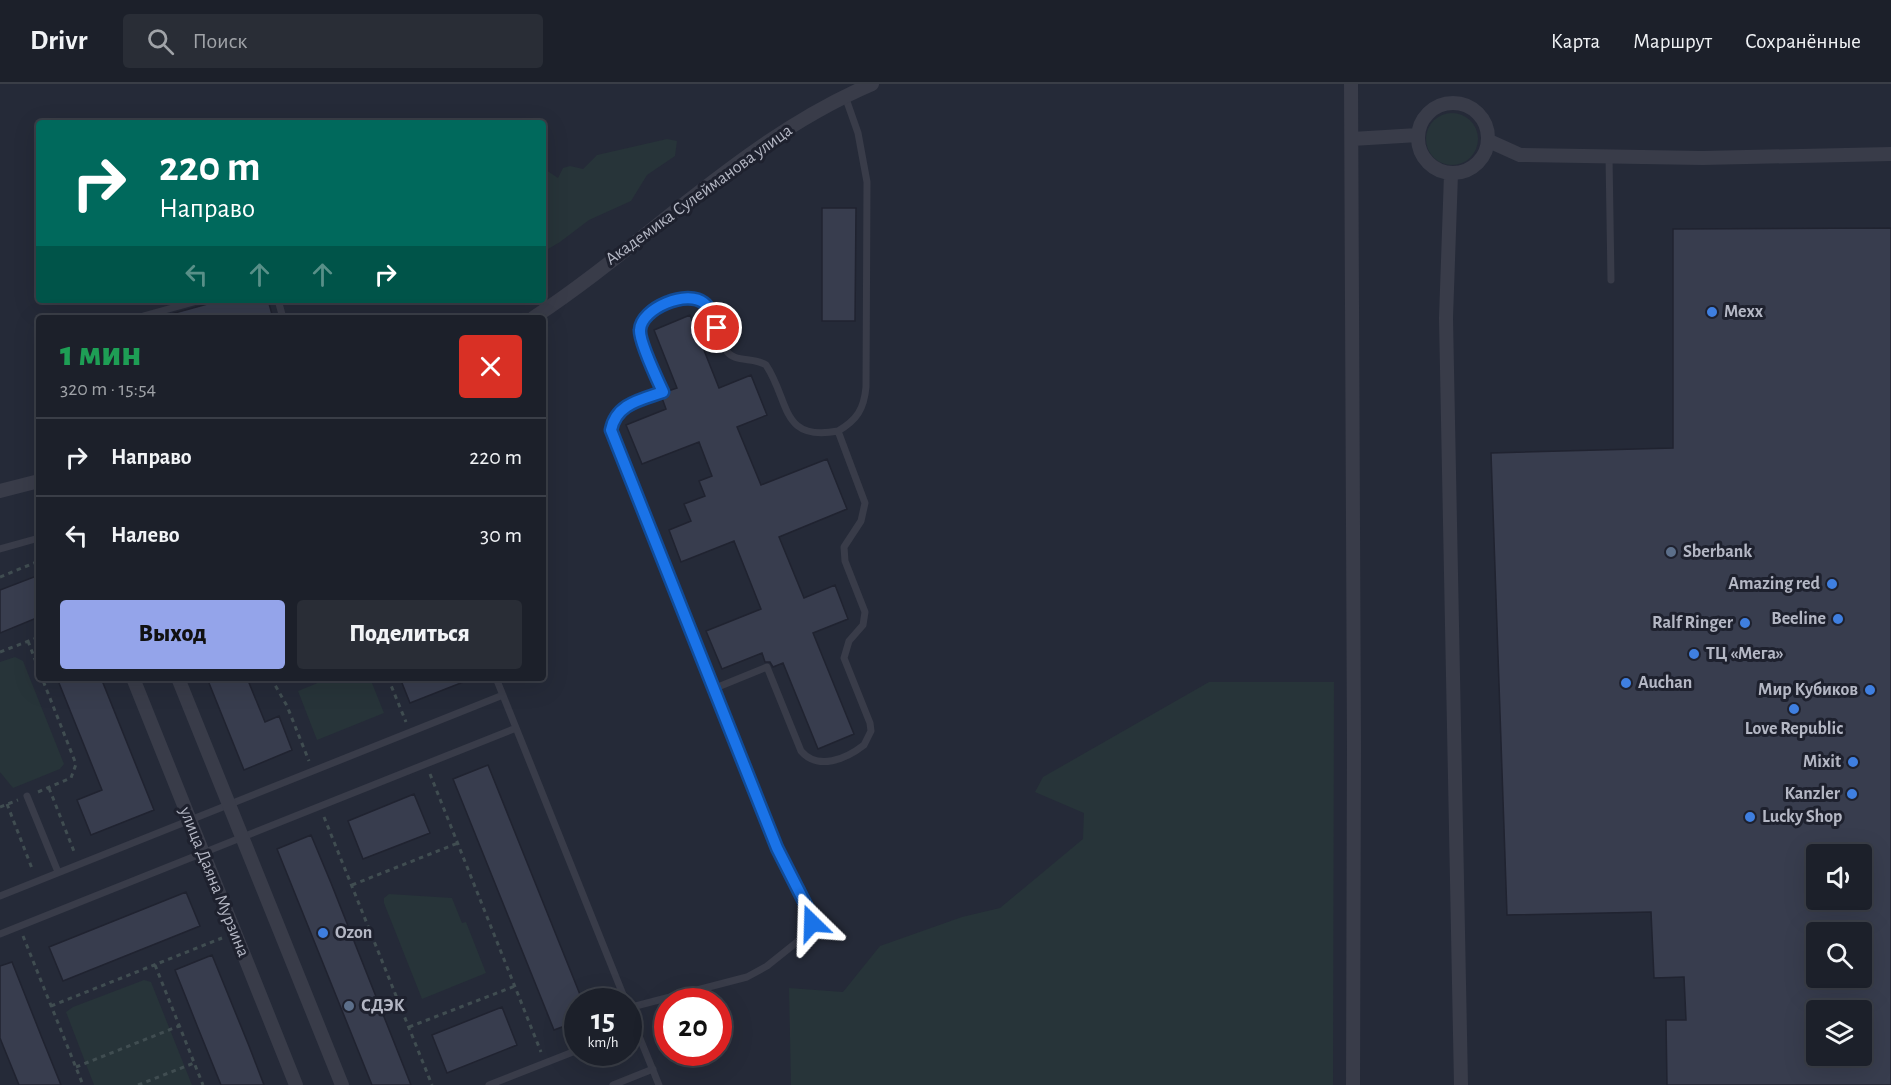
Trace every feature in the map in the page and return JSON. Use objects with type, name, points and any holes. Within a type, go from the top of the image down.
[{"type":"street","name":"Академика Сулейманова улица","points":[[537,315],[790,127],[845,96],[872,84]]},
{"type":"street","points":[[1351,84],[1353,1085]]},
{"type":"street","points":[[1456,103],[1474,109],[1485,122],[1489,141],[1479,163],[1464,172],[1451,174],[1444,173],[1428,164],[1419,148],[1418,135],[1423,119],[1428,113],[1439,105],[1456,103]]},
{"type":"street","points":[[1352,139],[1418,135]]},
{"type":"street","points":[[1489,141],[1520,154],[1702,158],[1891,153]]},
{"type":"street","points":[[1451,174],[1446,318],[1461,1085]]},
{"type":"street","points":[[0,491],[36,482]]},
{"type":"street","name":"улица Даяна Мурзина","points":[[134,681],[296,1085]]},
{"type":"street","points":[[179,681],[342,1085]]},
{"type":"lane","points":[[642,1004],[747,977],[767,966],[802,938],[812,923],[812,917],[777,848],[611,430],[616,415],[624,407],[663,392],[640,334],[644,316],[650,311],[685,298],[693,298],[704,303],[729,354],[739,359],[754,360],[766,365],[791,423],[811,433],[822,434],[838,431],[852,422],[861,412],[866,387],[867,182],[860,142],[845,96]]},
{"type":"lane","points":[[1609,156],[1611,280]]},
{"type":"lane","points":[[147,315],[190,303]]},
{"type":"lane","points":[[712,689],[767,667],[801,751],[812,761],[827,763],[858,750],[869,739],[870,723],[844,657],[849,641],[863,625],[865,612],[845,561],[844,547],[861,521],[865,504],[838,431]]},
{"type":"lane","points":[[0,549],[36,539]]},
{"type":"lane","points":[[497,681],[620,988]]},
{"type":"lane","points":[[0,896],[503,695]]},
{"type":"lane","points":[[0,934],[516,728]]},
{"type":"lane","points":[[27,796],[58,872]]},
{"type":"lane","points":[[642,1048],[659,1085]]},
{"type":"lane","points":[[489,1085],[564,1055]]},
{"type":"lane","points":[[613,1085],[653,1069]]},
{"type":"path","points":[[0,577],[36,562]]},
{"type":"path","points":[[0,652],[36,638]]},
{"type":"path","points":[[28,641],[36,662]]},
{"type":"path","points":[[0,807],[71,778],[76,764],[43,681]]},
{"type":"path","points":[[273,681],[287,706],[313,771]]},
{"type":"path","points":[[389,681],[410,732]]},
{"type":"path","points":[[435,786],[545,1062]]},
{"type":"path","points":[[48,787],[79,864]]},
{"type":"path","points":[[7,804],[37,880]]},
{"type":"path","points":[[329,828],[432,1085]]},
{"type":"path","points":[[352,885],[458,843]]},
{"type":"path","points":[[19,926],[83,1085]]},
{"type":"path","points":[[51,1006],[207,944]]},
{"type":"path","points":[[155,965],[203,1085]]},
{"type":"path","points":[[409,1028],[515,986]]},
{"type":"path","points":[[76,1067],[179,1026]]},
{"type":"path","points":[[138,1085],[194,1063]]},
{"type":"shaded area","points":[[1447,113],[1457,113],[1466,117],[1474,125],[1478,139],[1474,153],[1466,161],[1457,165],[1447,165],[1438,161],[1430,153],[1426,144],[1426,134],[1430,125],[1438,117]]},
{"type":"shaded area","points":[[667,139],[677,141],[675,156],[647,175],[631,201],[589,220],[546,250],[546,170],[558,178],[563,168],[570,166],[583,169],[597,155]]},
{"type":"shaded area","points":[[15,657],[23,661],[64,764],[60,769],[13,788],[0,772],[0,662]]},
{"type":"shaded area","points":[[323,681],[371,681],[384,713],[317,740],[298,691]]},
{"type":"shaded area","points":[[1209,682],[1334,682],[1333,1085],[791,1085],[789,988],[843,992],[880,946],[962,917],[1000,908],[1083,839],[1084,813],[1035,792],[1043,777]]},
{"type":"shaded area","points":[[389,894],[452,898],[462,923],[466,922],[486,973],[422,999],[384,903],[384,898]]},
{"type":"shaded area","points":[[144,980],[151,982],[192,1085],[94,1085],[66,1012],[73,1007]]},
{"type":"building","points":[[822,208],[856,208],[855,321],[822,321]]},
{"type":"building","name":"ТЦ «Мега»","points":[[1891,228],[1891,1085],[1667,1085],[1666,1020],[1686,1020],[1684,977],[1654,978],[1651,912],[1507,915],[1491,453],[1673,448],[1673,229]]},
{"type":"building","points":[[211,303],[269,303],[272,315],[171,315]]},
{"type":"building","points":[[690,315],[719,388],[751,375],[767,415],[737,427],[761,485],[827,459],[847,509],[779,537],[804,598],[835,585],[848,619],[813,633],[854,734],[818,749],[783,663],[773,667],[770,662],[765,662],[762,653],[722,669],[706,631],[761,609],[734,541],[681,562],[669,530],[691,521],[684,504],[705,496],[699,481],[712,476],[699,442],[642,464],[626,425],[666,409],[662,398],[667,396],[668,391],[677,388],[654,330]]},
{"type":"building","points":[[36,576],[36,618],[0,633],[0,590]]},
{"type":"building","points":[[58,681],[102,681],[154,810],[91,835],[77,800],[102,790]]},
{"type":"building","points":[[208,681],[248,681],[265,722],[279,716],[292,750],[244,770]]},
{"type":"building","points":[[401,681],[466,681],[410,703]]},
{"type":"building","points":[[488,765],[577,988],[564,988],[564,1026],[554,1030],[453,779]]},
{"type":"building","points":[[414,794],[430,833],[363,859],[348,821]]},
{"type":"building","points":[[311,835],[411,1085],[372,1085],[277,849]]},
{"type":"building","points":[[186,892],[200,926],[63,981],[49,947]]},
{"type":"building","points":[[212,955],[264,1085],[221,1085],[198,1028],[175,970]]},
{"type":"building","points":[[12,962],[61,1085],[19,1085],[0,1038],[0,966]]},
{"type":"building","points":[[502,1007],[517,1045],[447,1073],[432,1035]]},
{"type":"place","name":"Mexx","points":[[1712,312]]},
{"type":"place","name":"Sberbank","points":[[1671,552]]},
{"type":"place","name":"Amazing red","points":[[1832,584]]},
{"type":"place","name":"Beeline","points":[[1838,619]]},
{"type":"place","name":"Ralf Ringer","points":[[1745,623]]},
{"type":"place","name":"ТЦ «Мега»","points":[[1694,654]]},
{"type":"place","name":"Auchan","points":[[1626,683]]},
{"type":"place","name":"Мир Кубиков","points":[[1870,690]]},
{"type":"place","name":"Love Republic","points":[[1794,709]]},
{"type":"place","name":"Mixit","points":[[1853,762]]},
{"type":"place","name":"Kanzler","points":[[1852,794]]},
{"type":"place","name":"Lucky Shop","points":[[1750,817]]},
{"type":"place","name":"Ozon","points":[[323,933]]},
{"type":"place","name":"СДЭК","points":[[349,1006]]},
{"type":"route","points":[[717,328],[708,307],[693,298],[679,300],[650,311],[644,316],[641,321],[640,334],[663,392],[624,407],[616,415],[611,430],[771,835],[812,917],[812,923]]}]
